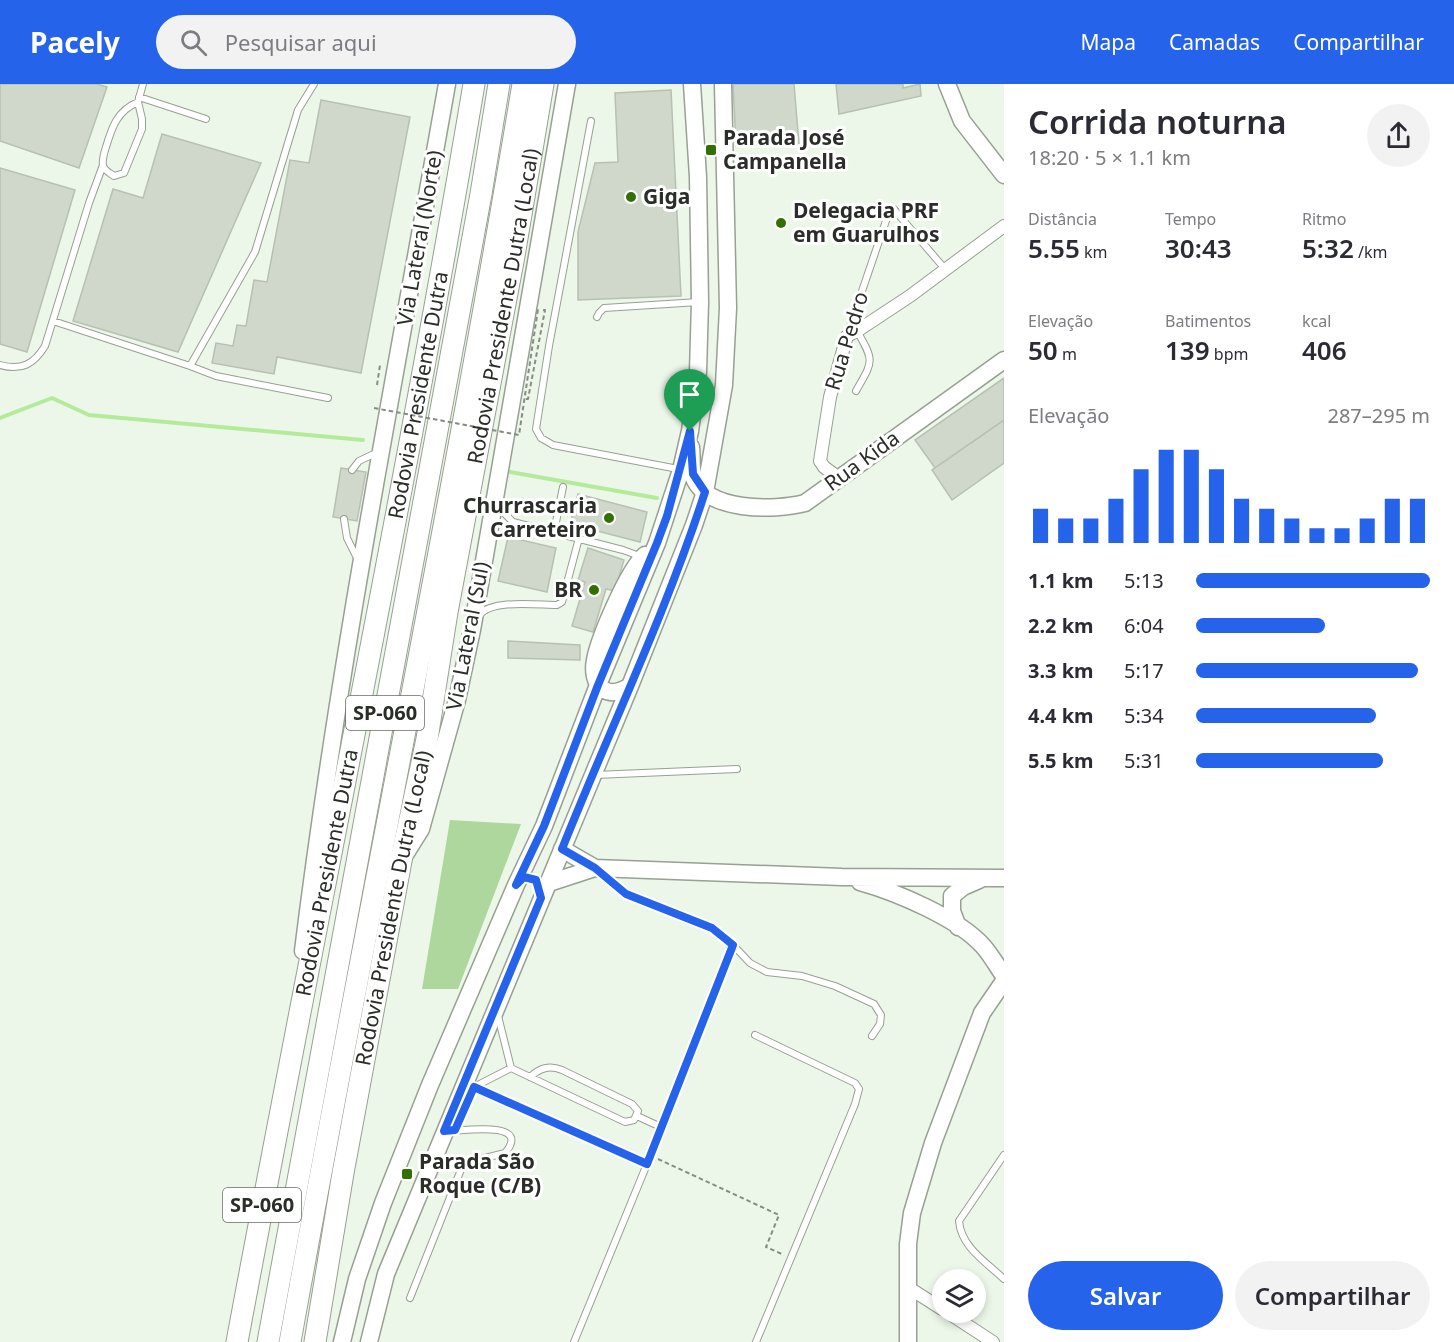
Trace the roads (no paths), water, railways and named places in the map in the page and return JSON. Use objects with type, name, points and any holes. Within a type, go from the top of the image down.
[{"type":"highway","name":"Rodovia Presidente Dutra","points":[[237,1342],[288,1068],[356,731],[474,84]]},
{"type":"highway","name":"Rodovia Presidente Dutra","points":[[268,1342],[479,205],[499,84]]},
{"type":"highway","name":"SP-060","points":[[290,1342],[337,1080],[413,690],[523,84]]},
{"type":"highway","name":"Rodovia Presidente Dutra (Local)","points":[[315,1342],[343,1173],[401,861],[427,740],[447,612],[514,256],[543,84]]},
{"type":"main road","name":"Via Lateral (Norte)","points":[[288,1068],[317,840],[362,565],[447,84]]},
{"type":"main road","points":[[342,1342],[357,1279],[383,1203],[430,1085],[516,885],[544,826],[598,685],[594,668],[597,652],[624,585],[649,552],[667,516],[681,470],[690,431],[698,372],[700,302],[698,177],[692,84]]},
{"type":"main road","points":[[369,1342],[386,1274],[450,1131],[496,1009],[630,686],[705,492],[724,385],[728,308],[723,84]]},
{"type":"main road","points":[[946,84],[962,121],[1004,175]]},
{"type":"main road","name":"Via Lateral (Sul)","points":[[401,861],[421,829],[457,700],[472,630],[568,87]]},
{"type":"main road","name":"Rua Kida","points":[[705,492],[713,498],[751,507],[793,506],[805,503],[1004,360]]},
{"type":"main road","points":[[690,431],[693,474],[705,492]]},
{"type":"main road","points":[[598,685],[615,692],[623,691],[630,686]]},
{"type":"main road","points":[[562,849],[595,868]]},
{"type":"main road","points":[[545,890],[595,868],[842,877],[1004,878]]},
{"type":"main road","points":[[516,885],[524,877],[536,880],[545,890]]},
{"type":"main road","points":[[842,877],[910,899],[958,927],[982,945],[1004,955]]},
{"type":"main road","points":[[958,927],[952,911],[952,896],[963,886],[985,877]]},
{"type":"main road","points":[[982,945],[1004,976]]},
{"type":"main road","points":[[908,1342],[906,1286],[912,1213],[933,1143],[982,1012],[1004,981]]},
{"type":"street","points":[[852,333],[910,296],[1004,226]]},
{"type":"street","name":"Rua Pedro","points":[[838,478],[820,461],[830,397],[852,333]]},
{"type":"street","points":[[906,1286],[932,1303]]},
{"type":"street","points":[[964,1323],[993,1342]]},
{"type":"lane","points":[[103,165],[114,176],[121,175],[127,168],[142,129],[139,100],[143,84]]},
{"type":"lane","points":[[190,366],[255,252],[298,110],[314,84]]},
{"type":"lane","points":[[0,365],[20,367],[30,364],[38,358],[45,346],[116,120],[128,106],[139,100],[206,119]]},
{"type":"lane","points":[[591,121],[536,429],[541,438],[553,445],[681,470]]},
{"type":"lane","name":"Rua Pedro","points":[[852,333],[888,211],[892,209],[897,213],[945,269]]},
{"type":"lane","points":[[597,317],[604,308],[700,302]]},
{"type":"lane","points":[[53,321],[216,376],[328,398]]},
{"type":"lane","points":[[852,333],[871,358],[870,367],[856,391]]},
{"type":"lane","points":[[352,470],[359,461],[378,453],[383,448]]},
{"type":"lane","points":[[497,480],[502,511],[513,522],[623,550],[649,552]]},
{"type":"lane","points":[[554,532],[563,487]]},
{"type":"lane","points":[[344,519],[347,538],[362,565]]},
{"type":"lane","points":[[472,630],[482,611],[493,605],[556,605],[562,602],[579,538]]},
{"type":"lane","points":[[591,776],[737,769]]},
{"type":"lane","points":[[595,868],[626,894],[712,928],[750,963],[767,972],[802,976],[835,986],[874,1004],[881,1015],[880,1024],[872,1035]]},
{"type":"lane","points":[[574,1342],[663,1128],[733,945]]},
{"type":"lane","points":[[496,1009],[512,1068]]},
{"type":"lane","points":[[755,1035],[855,1083],[859,1089],[855,1104],[756,1342]]},
{"type":"lane","points":[[469,1084],[512,1068],[530,1077],[625,1122],[634,1120],[637,1116],[638,1111],[632,1104],[552,1066],[537,1071],[530,1077]]},
{"type":"lane","points":[[469,1084],[647,1164]]},
{"type":"lane","points":[[637,1116],[663,1128]]},
{"type":"lane","points":[[410,1299],[462,1167],[469,1162],[505,1153],[510,1146],[511,1138],[508,1134],[494,1128],[450,1131]]},
{"type":"lane","points":[[1004,1155],[959,1221],[960,1233],[966,1244],[1001,1277],[1004,1268]]},
{"type":"waterway","points":[[0,418],[52,398],[89,415],[363,440]]},
{"type":"waterway","points":[[510,472],[657,498]]},
{"type":"place","name":"Parada José Campanella","points":[[711,150]]},
{"type":"place","name":"Giga","points":[[631,197]]},
{"type":"place","name":"Delegacia PRF em Guarulhos","points":[[781,223]]},
{"type":"place","name":"Churrascaria Carreteiro","points":[[609,518]]},
{"type":"place","name":"BR","points":[[594,590]]},
{"type":"place","name":"Parada São Roque (C/B)","points":[[407,1174]]}]
